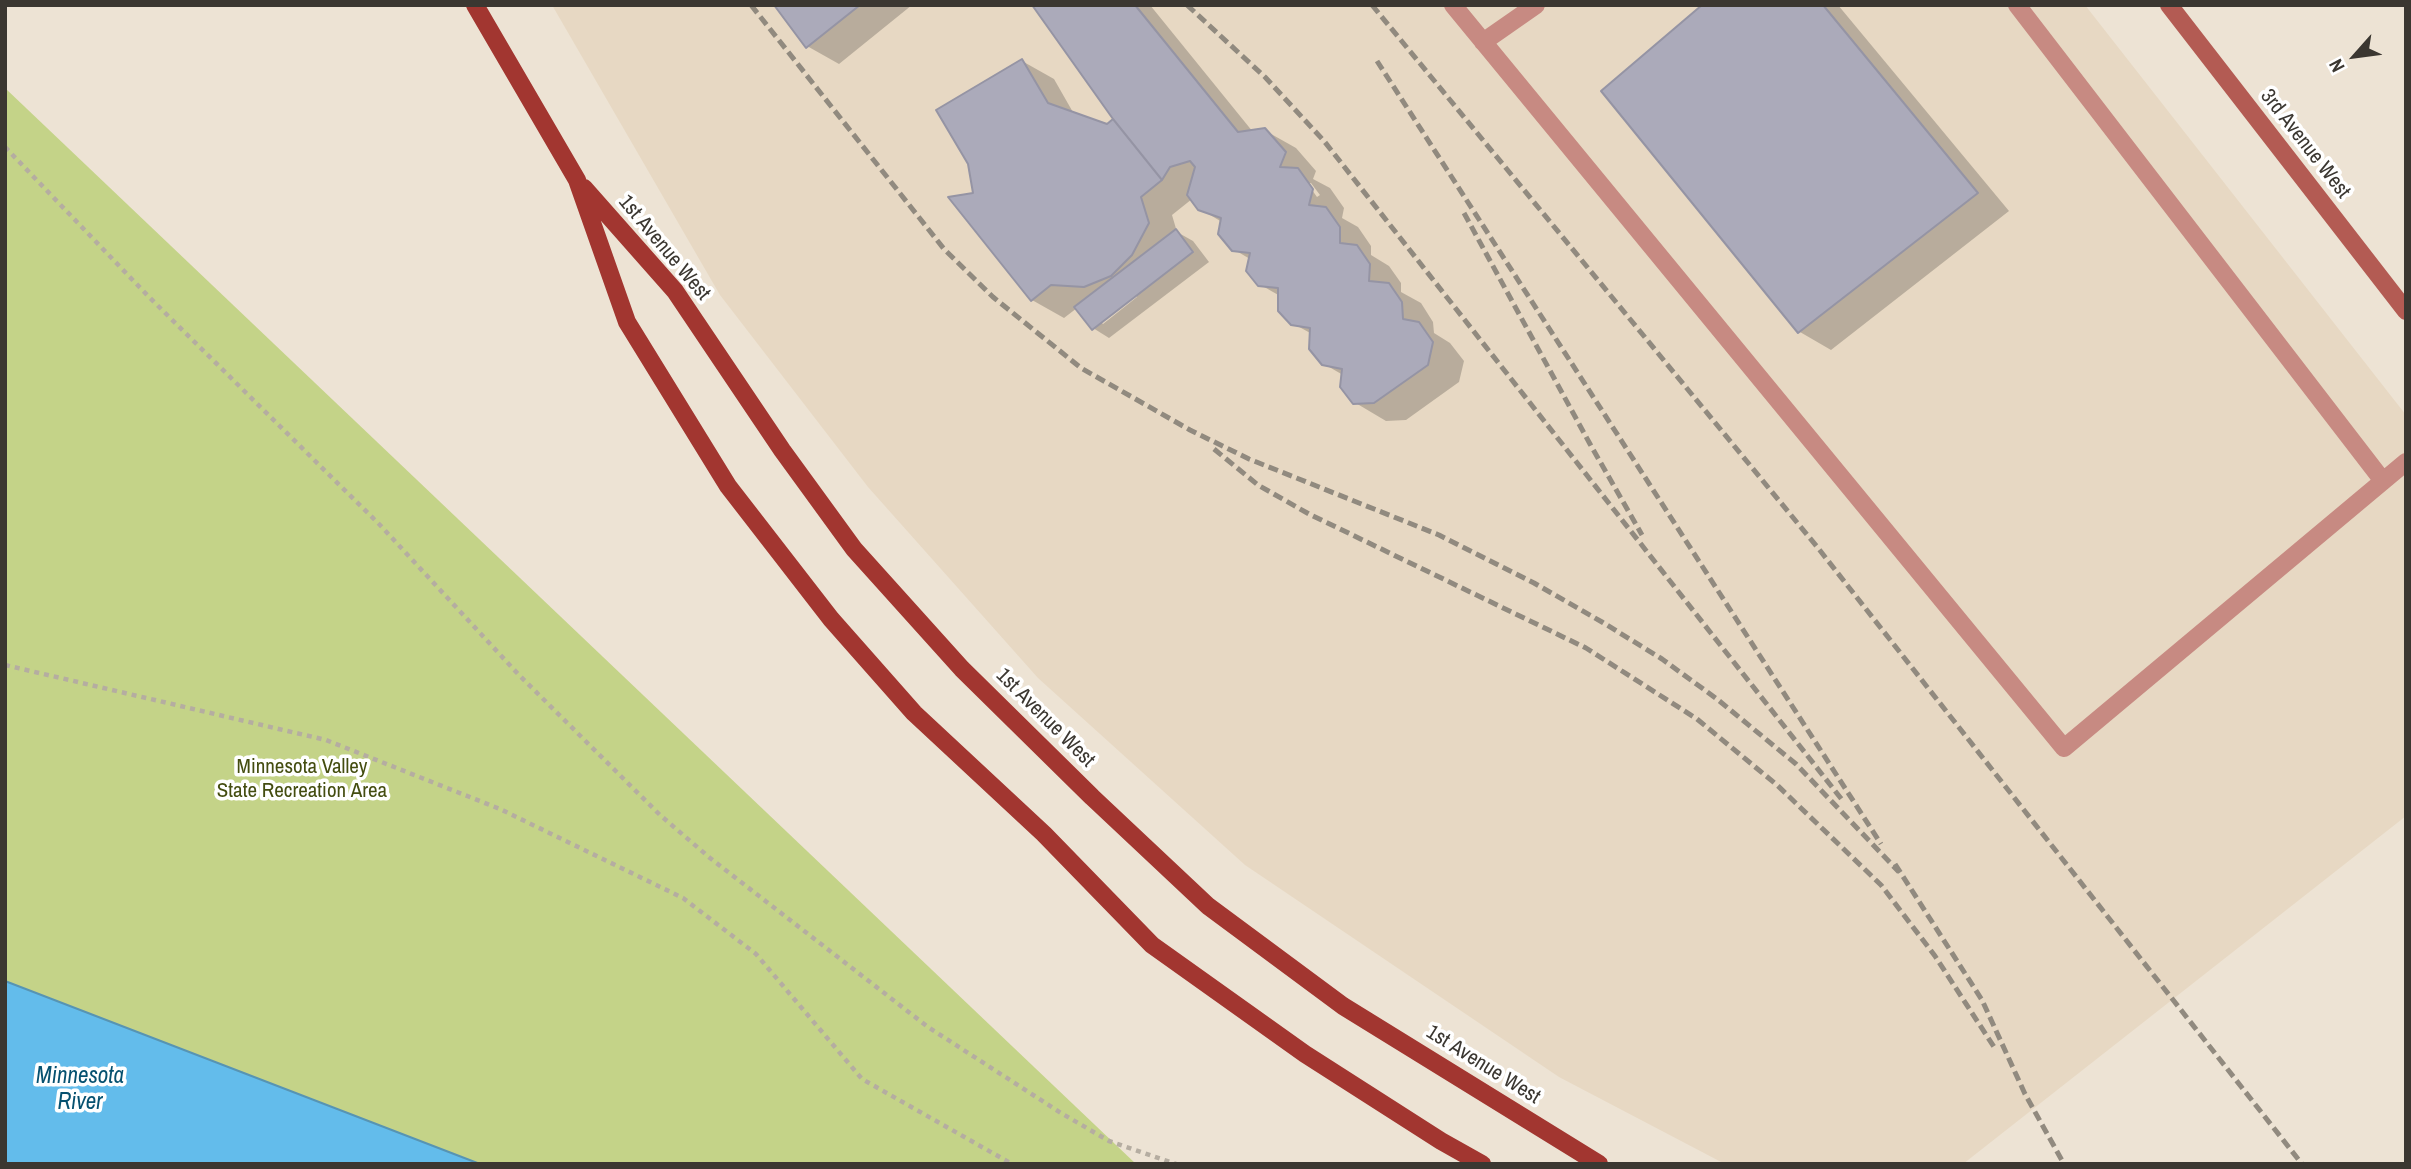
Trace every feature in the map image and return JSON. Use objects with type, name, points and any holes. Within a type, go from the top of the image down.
[{"type":"main road","name":"1st Avenue West","points":[[475,5],[577,180],[627,322],[728,486],[831,619],[914,713],[1044,834],[1152,944],[1305,1054],[1441,1141],[1482,1164]]},
{"type":"main road","name":"1st Avenue West","points":[[577,180],[675,291],[782,450],[854,549],[962,669],[1092,797],[1208,906],[1343,1006],[1599,1164]]},
{"type":"street","name":"3rd Avenue West","points":[[2169,5],[2406,311]]},
{"type":"lane","points":[[1453,5],[2064,748],[2406,462]]},
{"type":"lane","points":[[1483,41],[1536,5]]},
{"type":"lane","points":[[2017,5],[2383,481]]},
{"type":"path","points":[[5,146],[149,297],[380,525],[518,674],[660,815],[710,858],[928,1027],[1109,1141],[1176,1164]]},
{"type":"path","points":[[5,665],[327,740],[500,809],[683,898],[756,954],[862,1079],[1012,1164]]},
{"type":"shaded area","points":[[552,5],[2085,5],[2406,415],[2406,816],[1963,1164],[1725,1164],[1559,1077],[1245,865],[1038,678],[868,487],[720,295]]},
{"type":"green space","name":"Minnesota Valley State Recreation Area","points":[[5,88],[1136,1164],[480,1164],[5,981]]},
{"type":"water","name":"Minnesota River","points":[[5,981],[480,1164],[5,1164]]},
{"type":"building","points":[[774,5],[860,5],[806,48]]},
{"type":"building","points":[[1032,5],[1135,5],[1238,132],[1265,128],[1286,152],[1280,167],[1298,168],[1313,189],[1309,205],[1326,207],[1340,227],[1340,243],[1357,245],[1370,264],[1369,281],[1389,283],[1402,302],[1403,319],[1419,322],[1433,342],[1428,365],[1374,403],[1353,404],[1340,387],[1342,369],[1322,365],[1309,349],[1310,328],[1291,325],[1278,311],[1278,288],[1258,286],[1246,271],[1250,253],[1232,251],[1218,234],[1221,218],[1198,210],[1187,195],[1195,167],[1190,161],[1170,167],[1162,180],[1113,119]]},
{"type":"building","points":[[1702,5],[1823,5],[1978,193],[1798,333],[1601,91]]},
{"type":"building","points":[[1022,59],[1048,103],[1107,124],[1113,119],[1162,180],[1141,197],[1149,223],[1132,255],[1111,276],[1084,287],[1051,285],[1031,301],[948,197],[973,193],[968,164],[936,110]]},
{"type":"building","points":[[1176,229],[1193,252],[1092,330],[1074,307]]},
{"type":"railway","points":[[751,5],[944,249],[993,297],[1081,368],[1190,430],[1249,459],[1439,535],[1534,583],[1602,622],[1662,659],[1717,699],[1796,764],[1899,872]]},
{"type":"railway","points":[[1187,5],[1265,77],[1324,141],[1843,801]]},
{"type":"railway","points":[[1372,5],[1818,548],[2302,1164]]},
{"type":"railway","points":[[1377,61],[1881,844]]},
{"type":"railway","points":[[1464,213],[1642,535]]},
{"type":"railway","points":[[1214,449],[1258,485],[1309,514],[1586,648],[1697,719],[1777,785],[1881,885],[1935,956],[1996,1050]]},
{"type":"railway","points":[[1895,864],[1982,1000],[2025,1094],[2064,1164]]}]
